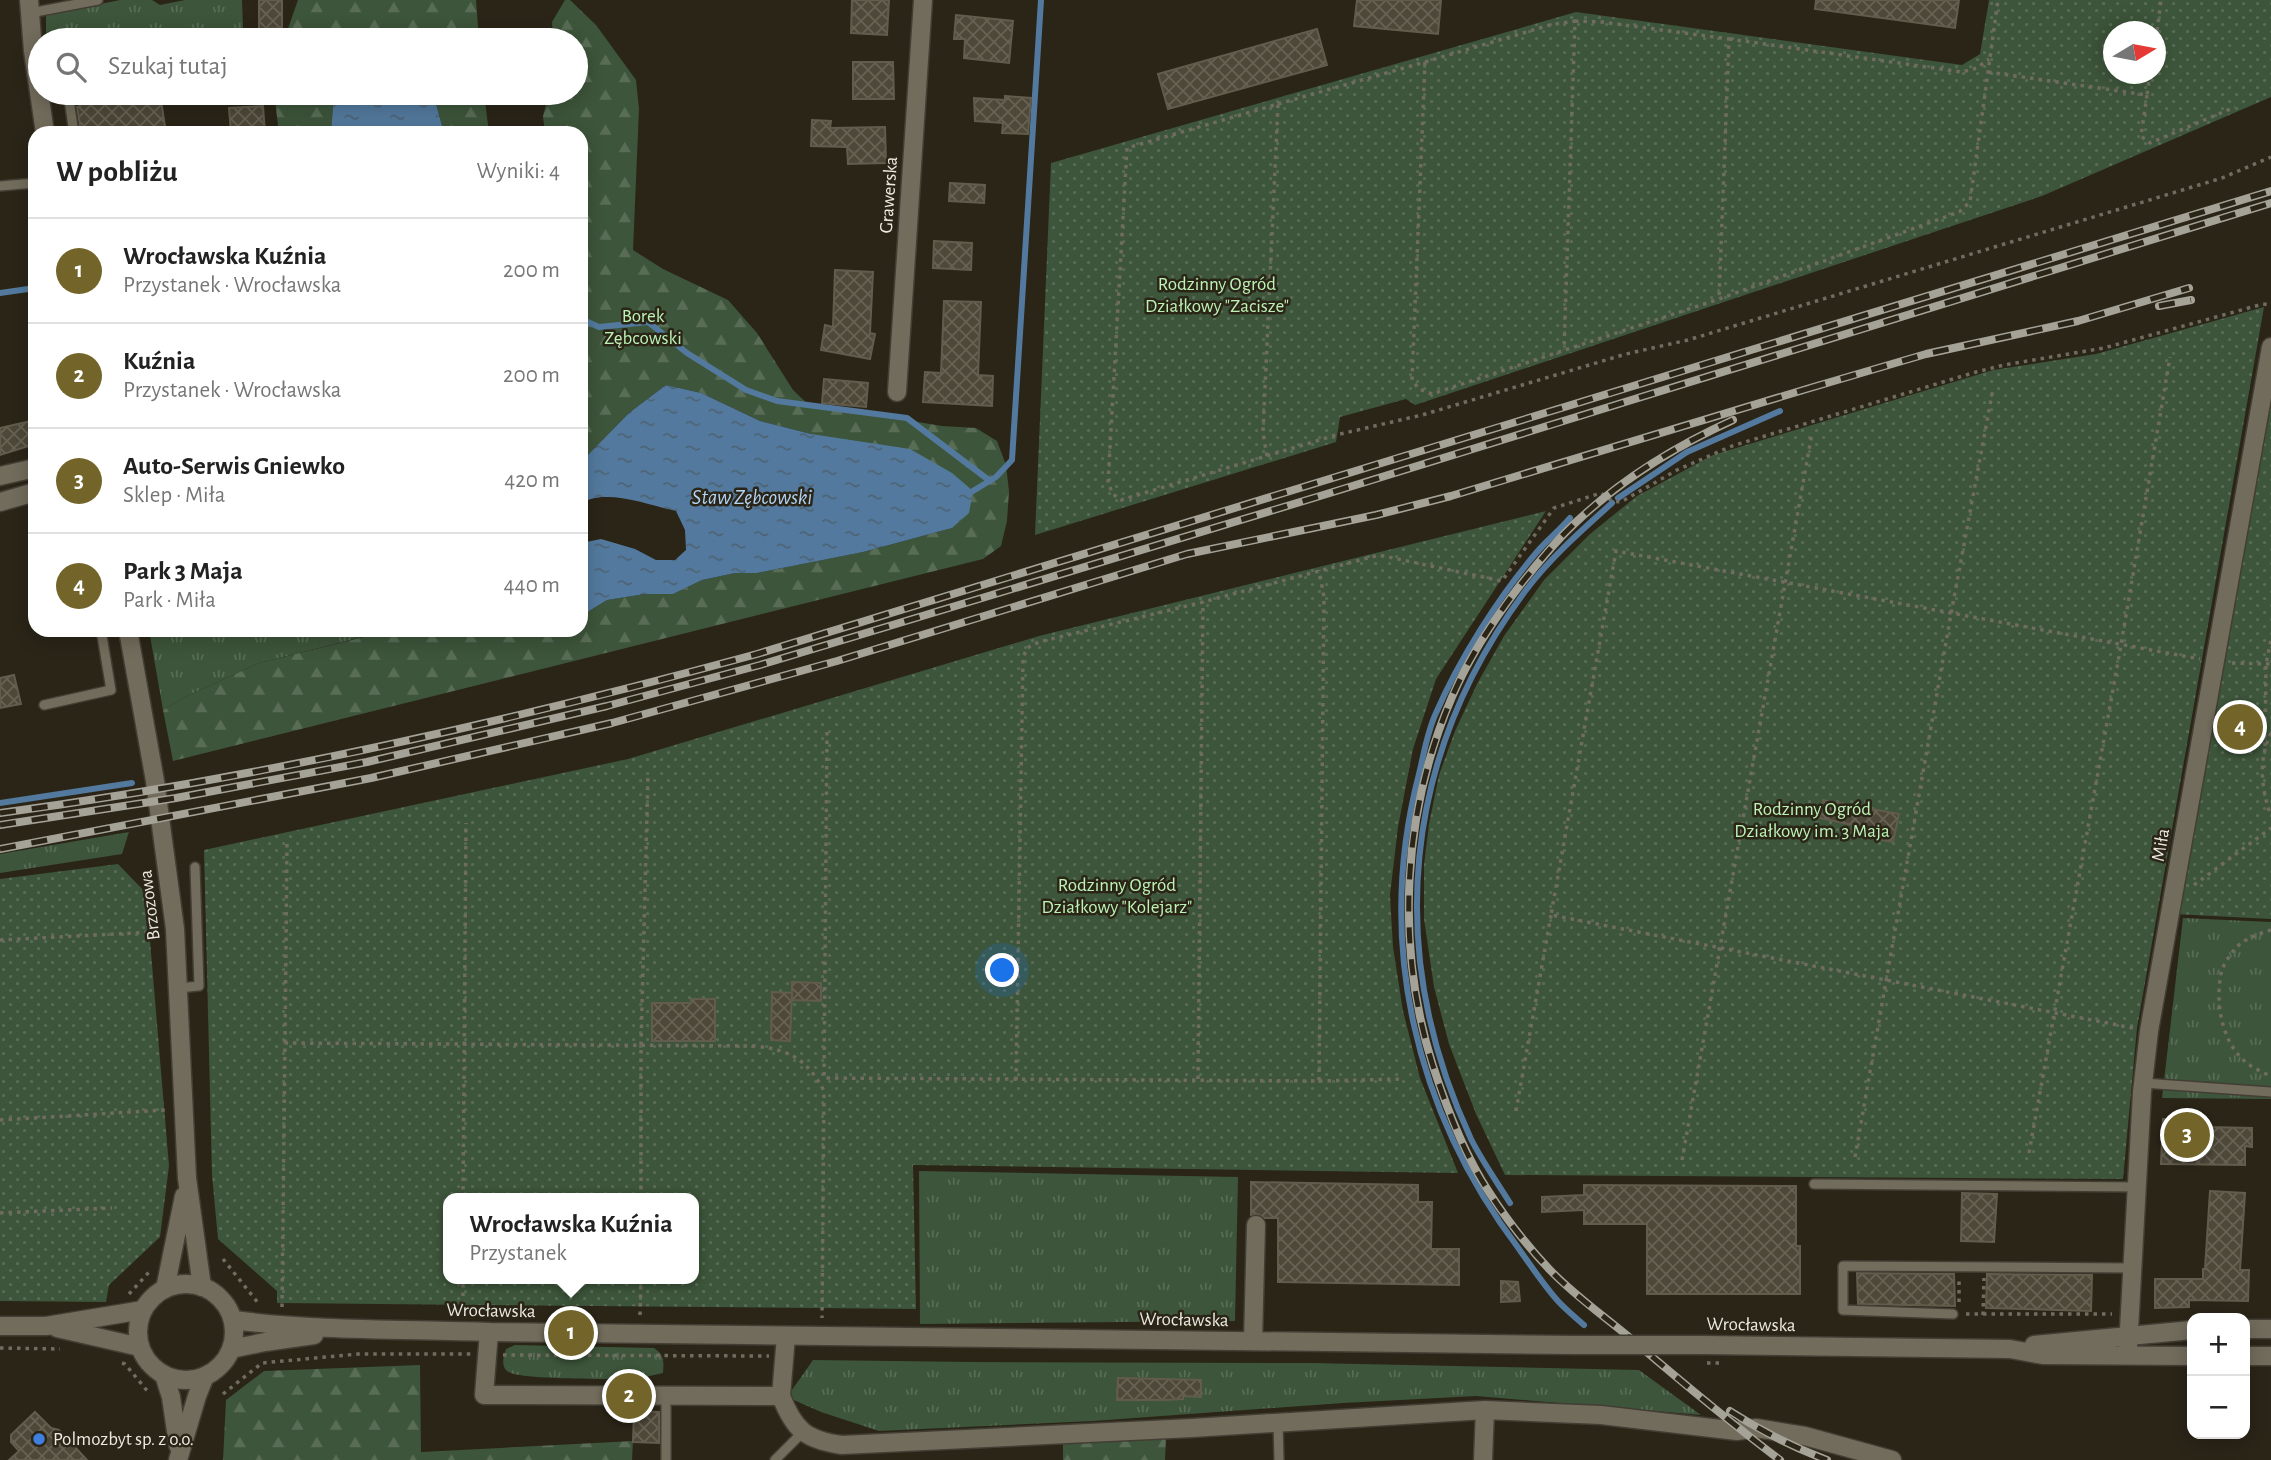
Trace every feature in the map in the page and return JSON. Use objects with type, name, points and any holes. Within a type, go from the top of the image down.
[{"type":"street","name":"Grawerska","points":[[897,392],[923,0]]},
{"type":"street","points":[[29,7],[33,28]]},
{"type":"street","points":[[42,105],[44,126]]},
{"type":"street","name":"Miła","points":[[2127,1355],[2143,1083],[2149,1031],[2173,901],[2208,661],[2271,347]]},
{"type":"street","points":[[0,476],[28,470]]},
{"type":"street","points":[[0,502],[28,494]]},
{"type":"street","name":"Brzozowa","points":[[129,637],[168,870],[175,929],[187,1178],[202,1287]]},
{"type":"street","name":"Brzozowa","points":[[165,1289],[187,1178]]},
{"type":"street","points":[[1253,1341],[1256,1226]]},
{"type":"street","points":[[189,1284],[202,1287],[215,1294],[226,1306],[233,1320],[231,1349],[216,1370],[205,1376],[184,1380],[164,1375],[149,1363],[140,1347],[139,1322],[143,1310],[152,1298],[165,1289],[189,1284]]},
{"type":"street","points":[[0,1326],[46,1326],[143,1310]]},
{"type":"street","name":"Wrocławska","points":[[233,1320],[358,1330],[2010,1349],[2187,1330]]},
{"type":"street","points":[[46,1326],[140,1347]]},
{"type":"street","points":[[2250,1329],[2271,1329]]},
{"type":"street","name":"Wrocławska","points":[[231,1349],[358,1330]]},
{"type":"street","points":[[489,1332],[484,1395],[781,1396]]},
{"type":"street","points":[[786,1336],[781,1396],[787,1410],[802,1433],[821,1442],[842,1445],[1485,1410],[1601,1415],[1737,1431],[1756,1427],[1805,1436],[1892,1460]]},
{"type":"street","name":"Wrocławska","points":[[2010,1349],[2043,1355],[2187,1356]]},
{"type":"street","points":[[2250,1356],[2271,1356]]},
{"type":"street","points":[[164,1375],[171,1397],[179,1456]]},
{"type":"street","points":[[179,1456],[205,1376]]},
{"type":"street","points":[[1483,1460],[1485,1410]]},
{"type":"lane","points":[[29,7],[98,0]]},
{"type":"lane","points":[[70,105],[74,126]]},
{"type":"lane","points":[[0,186],[28,184]]},
{"type":"lane","points":[[44,705],[111,690],[102,637]]},
{"type":"lane","points":[[179,988],[199,986],[195,867]]},
{"type":"lane","points":[[2143,1083],[2271,1092]]},
{"type":"lane","points":[[1814,1184],[2138,1187]]},
{"type":"lane","points":[[1956,1314],[1843,1310],[1843,1266],[2133,1268]]},
{"type":"lane","points":[[666,1396],[666,1460]]},
{"type":"lane","points":[[1279,1422],[1279,1460]]},
{"type":"lane","points":[[775,1460],[802,1433]]},
{"type":"path","points":[[1425,62],[1412,380],[1419,389],[1432,394],[1719,299],[1959,212],[1970,202],[1998,0]]},
{"type":"path","points":[[2158,21],[2161,0]]},
{"type":"path","points":[[1989,59],[1977,68],[1962,72],[1602,22],[1576,21],[1550,25],[1127,148],[1108,483],[1113,494],[1121,500],[1336,435],[1422,415],[1626,354],[1688,340],[2222,178],[2271,157]]},
{"type":"path","points":[[1564,350],[1576,21]]},
{"type":"path","points":[[1719,299],[1729,39]]},
{"type":"path","points":[[1988,72],[2147,95]]},
{"type":"path","points":[[2149,84],[2141,136],[2150,143],[2235,107]]},
{"type":"path","points":[[1267,456],[1263,432],[1278,104]]},
{"type":"path","points":[[1016,1080],[1023,658],[1027,648],[1039,642],[1379,555],[1502,581],[1553,508],[1601,493],[1612,501],[1621,502],[1677,470],[1732,446],[1976,372],[2104,348],[2271,304]]},
{"type":"path","points":[[2029,1153],[2170,357]]},
{"type":"path","points":[[1855,1157],[1993,389]]},
{"type":"path","points":[[1682,1160],[1812,433]]},
{"type":"path","points":[[1516,1111],[1616,551],[2208,661],[2268,664]]},
{"type":"path","points":[[1318,570],[1324,597],[1319,1081]]},
{"type":"path","points":[[1198,1080],[1203,602]]},
{"type":"path","points":[[2271,640],[2262,774],[2263,789],[2271,816]]},
{"type":"path","points":[[822,1307],[827,732]]},
{"type":"path","points":[[2265,746],[2271,733]]},
{"type":"path","points":[[641,1193],[641,1046],[648,773]]},
{"type":"path","points":[[463,1193],[466,823]]},
{"type":"path","points":[[2173,901],[2271,828]]},
{"type":"path","points":[[282,1310],[287,842]]},
{"type":"path","points":[[1551,915],[2137,1028]]},
{"type":"path","points":[[2271,930],[2254,935],[2235,948],[2221,971],[2219,999],[2223,1025],[2232,1044],[2246,1063],[2271,1077]]},
{"type":"path","points":[[0,940],[150,932]]},
{"type":"path","points":[[285,1043],[755,1046],[776,1048],[797,1057],[815,1074],[824,1091]]},
{"type":"path","points":[[824,1078],[1319,1081],[1402,1079]]},
{"type":"path","points":[[0,1120],[163,1110]]},
{"type":"path","points":[[0,1213],[112,1208]]},
{"type":"path","points":[[223,1259],[263,1310]]},
{"type":"path","points":[[1959,1267],[1956,1314],[2130,1314]]},
{"type":"path","points":[[1983,1315],[1984,1267]]},
{"type":"path","points":[[125,1298],[152,1269]]},
{"type":"path","points":[[463,1284],[463,1315]]},
{"type":"path","points":[[640,1307],[641,1284]]},
{"type":"path","points":[[0,1348],[72,1349]]},
{"type":"path","points":[[223,1394],[262,1363],[358,1354],[785,1356]]},
{"type":"path","points":[[112,1360],[125,1364],[155,1399]]},
{"type":"green space","points":[[120,0],[152,0],[160,5],[185,0],[242,0],[243,28],[46,28],[46,15]]},
{"type":"green space","points":[[298,0],[476,0],[478,28],[288,28]]},
{"type":"green space","name":"Borek Zębcowski","points":[[565,0],[570,0],[596,25],[636,80],[639,109],[633,250],[663,269],[728,300],[757,333],[793,390],[812,408],[942,426],[976,428],[997,441],[1006,465],[1009,491],[1007,521],[1001,546],[983,559],[173,761],[163,710],[259,663],[364,637],[588,637],[588,612],[607,600],[645,594],[673,594],[702,580],[735,573],[757,573],[863,552],[952,528],[811,434],[760,421],[701,393],[666,385],[629,413],[588,455],[588,126],[544,126],[543,116],[546,105],[588,105],[588,28],[552,28],[552,22]]},
{"type":"green space","name":"Rodzinny Ogród Działkowy \"Zacisze\"","points":[[1989,0],[2271,0],[2271,97],[2042,196],[1415,405],[1406,399],[1340,417],[1336,442],[1035,535],[1051,163],[1576,12],[1962,65],[1980,54]]},
{"type":"green space","points":[[276,105],[333,105],[332,126],[278,126]]},
{"type":"green space","points":[[436,105],[486,105],[488,126],[442,126]]},
{"type":"green space","name":"Rodzinny Ogród Działkowy im. 3 Maja","points":[[2264,307],[2137,1028],[2123,1179],[1505,1175],[1476,1114],[1449,1044],[1434,987],[1424,919],[1424,865],[1439,775],[1455,731],[1504,636],[1544,580],[1590,534],[1637,496],[1713,455],[1993,370],[2096,354]]},
{"type":"green space","points":[[2271,371],[2271,919],[2174,914]]},
{"type":"green space","name":"Rodzinny Ogród Działkowy \"Kolejarz\"","points":[[1546,511],[1436,679],[1413,749],[1398,827],[1390,895],[1393,947],[1403,1011],[1420,1078],[1458,1173],[913,1165],[916,1309],[277,1303],[277,1291],[218,1239],[212,1175],[204,850],[628,759],[1039,636]]},
{"type":"green space","points":[[150,637],[362,637],[259,663],[163,710]]},
{"type":"green space","points":[[129,832],[122,854],[0,873],[0,854]]},
{"type":"green space","points":[[118,864],[146,893],[169,1166],[160,1237],[109,1285],[106,1302],[0,1301],[0,879]]},
{"type":"green space","points":[[2183,918],[2271,922],[2271,1099],[2162,1098]]},
{"type":"green space","points":[[919,1171],[1238,1177],[1235,1321],[920,1324]]},
{"type":"green space","points":[[515,1345],[654,1348],[663,1358],[663,1373],[611,1379],[519,1375],[505,1369],[503,1363],[506,1349]]},
{"type":"green space","points":[[813,1360],[1311,1363],[1639,1370],[1701,1415],[1476,1396],[1093,1421],[879,1431],[821,1412],[787,1397]]},
{"type":"green space","points":[[420,1365],[421,1452],[633,1441],[632,1460],[223,1460],[226,1400],[264,1371]]},
{"type":"green space","points":[[1166,1437],[1165,1460],[1063,1460],[1063,1441]]},
{"type":"water","points":[[333,105],[436,105],[442,126],[332,126]]},
{"type":"water","name":"Staw Zębcowski","points":[[666,385],[701,393],[760,421],[811,434],[910,449],[952,473],[973,491],[969,513],[952,528],[863,552],[757,573],[735,573],[702,580],[673,594],[645,594],[607,600],[588,612],[588,542],[601,539],[635,549],[656,560],[675,560],[686,550],[685,530],[676,511],[616,497],[588,500],[588,455],[629,413]]},
{"type":"building","points":[[259,0],[282,0],[282,28],[259,28]]},
{"type":"building","points":[[852,0],[889,0],[887,35],[851,33]]},
{"type":"building","points":[[1357,0],[1441,0],[1438,34],[1354,26]]},
{"type":"building","points":[[1816,0],[1959,0],[1955,28],[1815,9]]},
{"type":"building","points":[[956,15],[1013,21],[1009,63],[964,58],[965,39],[954,39]]},
{"type":"building","points":[[1317,29],[1327,65],[1168,109],[1158,74]]},
{"type":"building","points":[[853,62],[893,62],[894,99],[853,99]]},
{"type":"building","points":[[1005,96],[1031,98],[1028,134],[1002,133],[1003,123],[975,121],[974,98],[1005,100]]},
{"type":"building","points":[[162,105],[165,126],[80,126],[77,107]]},
{"type":"building","points":[[263,106],[264,126],[230,126],[229,108]]},
{"type":"building","points":[[812,120],[831,121],[830,128],[885,127],[886,163],[848,164],[847,147],[811,146]]},
{"type":"building","points":[[950,183],[985,185],[984,203],[949,201]]},
{"type":"building","points":[[934,241],[972,243],[971,270],[933,268]]},
{"type":"building","points":[[835,270],[873,272],[870,333],[875,334],[870,359],[821,350],[825,325],[833,327]]},
{"type":"building","points":[[944,301],[981,302],[978,375],[993,376],[992,406],[923,402],[925,372],[941,373]]},
{"type":"building","points":[[824,379],[868,383],[866,407],[822,403]]},
{"type":"building","points":[[28,422],[28,446],[0,455],[0,428]]},
{"type":"building","points":[[14,675],[21,704],[0,708],[0,678]]},
{"type":"building","points":[[1823,800],[1899,814],[1893,842],[1851,834],[1853,825],[1820,818]]},
{"type":"building","points":[[792,982],[821,983],[821,1001],[792,1000]]},
{"type":"building","points":[[772,992],[792,993],[790,1041],[771,1040]]},
{"type":"building","points":[[691,999],[715,999],[715,1041],[652,1041],[652,1003],[691,1003]]},
{"type":"building","points":[[2163,1119],[2208,1121],[2208,1127],[2252,1128],[2252,1147],[2245,1146],[2245,1165],[2161,1164]]},
{"type":"building","points":[[1251,1182],[1418,1185],[1418,1202],[1432,1202],[1431,1249],[1459,1249],[1459,1285],[1278,1282],[1278,1218],[1251,1215]]},
{"type":"building","points":[[1584,1185],[1796,1186],[1796,1246],[1800,1246],[1800,1294],[1647,1294],[1647,1224],[1584,1224],[1584,1210],[1542,1212],[1542,1197],[1584,1195]]},
{"type":"building","points":[[2210,1191],[2245,1193],[2240,1270],[2249,1270],[2248,1301],[2189,1300],[2189,1307],[2155,1308],[2155,1279],[2203,1279]]},
{"type":"building","points":[[1962,1193],[1997,1194],[1994,1242],[1961,1241]]},
{"type":"building","points":[[1857,1273],[1954,1274],[1955,1306],[1858,1304]]},
{"type":"building","points":[[1987,1274],[2092,1275],[2091,1311],[1986,1308]]},
{"type":"building","points":[[1501,1281],[1518,1282],[1520,1301],[1501,1302]]},
{"type":"building","points":[[1118,1378],[1201,1380],[1201,1397],[1117,1400]]},
{"type":"building","points":[[634,1411],[659,1412],[659,1443],[633,1442]]},
{"type":"building","name":"Polmozbyt sp. z o.o.","points":[[35,1412],[51,1428],[59,1430],[87,1460],[9,1460],[19,1451],[11,1442],[11,1435]]},
{"type":"waterway","points":[[973,491],[996,477],[1012,460],[1041,0]]},
{"type":"waterway","points":[[0,293],[28,289]]},
{"type":"waterway","points":[[588,322],[599,327],[648,322],[687,353],[746,390],[777,401],[907,418],[990,481]]},
{"type":"waterway","points":[[1618,498],[1687,452],[1780,411]]},
{"type":"waterway","points":[[1510,1203],[1471,1139],[1443,1069],[1425,998],[1417,927],[1419,857],[1431,787],[1453,720],[1484,654],[1526,590],[1546,566],[1612,503]]},
{"type":"waterway","points":[[1570,518],[1537,552],[1494,608],[1468,650],[1436,713],[1426,743],[1406,837],[1401,900],[1404,962],[1414,1023],[1430,1083],[1453,1140],[1483,1196],[1533,1268],[1557,1300],[1584,1325]]},
{"type":"waterway","points":[[0,803],[132,783]]},
{"type":"railway","points":[[0,813],[286,766],[570,703],[757,654],[2271,191]]},
{"type":"railway","points":[[0,825],[176,798],[367,762],[607,706],[760,665],[1320,496],[2271,203]]},
{"type":"railway","points":[[1810,388],[1926,354],[2078,321],[2189,288]]},
{"type":"railway","points":[[2159,306],[2191,300]]},
{"type":"railway","points":[[0,849],[371,778],[612,723],[837,661],[1187,554],[1376,515],[1451,496],[1820,385]]},
{"type":"railway","points":[[1733,420],[1648,466],[1591,509],[1539,561],[1483,639],[1452,697],[1435,741],[1423,787],[1414,833],[1409,927],[1413,974],[1433,1066],[1464,1147],[1503,1213],[1534,1252],[1570,1289],[1780,1460]]},
{"type":"railway","points":[[1730,1411],[1777,1438],[1827,1460]]},
{"type":"place","name":"Park 3 Maja","points":[[2240,727]]},
{"type":"place","name":"Auto-Serwis Gniewko","points":[[2187,1135]]},
{"type":"place","name":"Wrocławska Kuźnia","points":[[571,1333]]},
{"type":"place","name":"Kuźnia","points":[[629,1396]]},
{"type":"place","name":"Polmozbyt sp. z o.o.","points":[[39,1439]]}]
